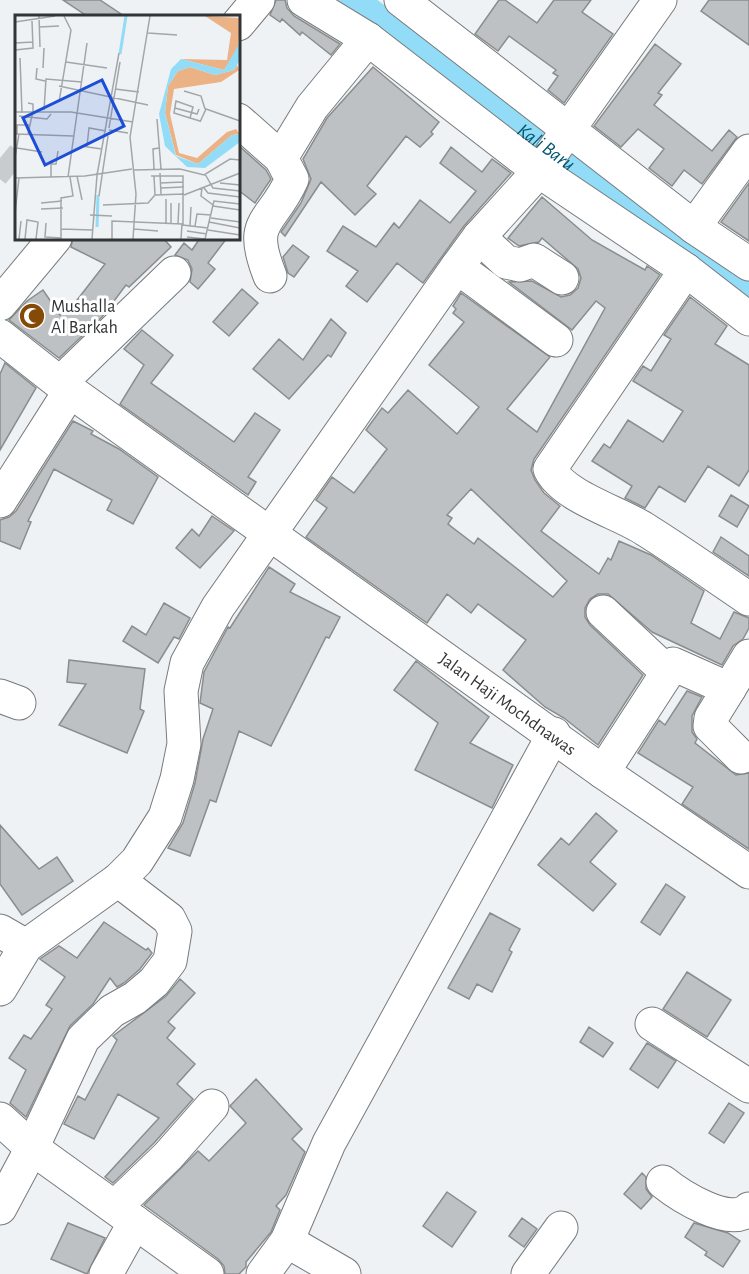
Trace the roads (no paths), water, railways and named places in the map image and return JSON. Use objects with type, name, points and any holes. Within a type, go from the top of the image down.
[{"type":"street","points":[[240,22],[258,0]]},
{"type":"street","points":[[304,0],[554,150],[694,227],[749,264]]},
{"type":"street","points":[[401,0],[554,150],[686,270],[749,319]]},
{"type":"street","points":[[0,988],[13,938],[118,880],[137,861],[165,817],[174,789],[184,744],[181,691],[187,663],[218,607],[478,237],[554,150],[660,0]]},
{"type":"street","points":[[281,158],[312,107],[368,39]]},
{"type":"street","points":[[240,122],[281,158],[292,179],[264,223],[259,245],[270,276]]},
{"type":"street","points":[[694,227],[749,151]]},
{"type":"street","points":[[478,237],[506,262],[520,265],[534,260],[561,278]]},
{"type":"street","points":[[0,304],[53,240]]},
{"type":"street","points":[[457,267],[555,340]]},
{"type":"street","points":[[686,270],[550,469],[583,499],[643,528],[749,599]]},
{"type":"street","points":[[0,501],[65,387],[174,273]]},
{"type":"street","name":"Jalan Haji Mochdnawas","points":[[0,336],[65,387],[554,734],[603,772],[749,872]]},
{"type":"street","points":[[603,612],[666,671]]},
{"type":"street","points":[[741,757],[710,726],[711,718],[749,656]]},
{"type":"street","points":[[603,772],[666,671],[673,664],[729,689]]},
{"type":"street","points":[[263,1274],[287,1241],[329,1143],[554,734]]},
{"type":"street","points":[[0,1208],[32,1148],[83,1039],[112,1011],[135,998],[154,981],[170,961],[175,931],[169,919],[118,880]]},
{"type":"street","points":[[652,1024],[749,1086]]},
{"type":"street","points":[[106,1274],[125,1214],[168,1156],[212,1106]]},
{"type":"street","points":[[0,1119],[32,1148],[207,1274]]},
{"type":"street","points":[[663,1182],[676,1193],[706,1207],[734,1216],[743,1215],[749,1209]]},
{"type":"street","points":[[528,1274],[561,1228]]},
{"type":"street","points":[[287,1241],[344,1274]]},
{"type":"waterway","name":"Kali Baru","points":[[344,0],[749,293]]},
{"type":"tunnel","points":[[0,158],[15,170]]},
{"type":"place","name":"Mushalla Al Barkah","points":[[32,316]]}]
